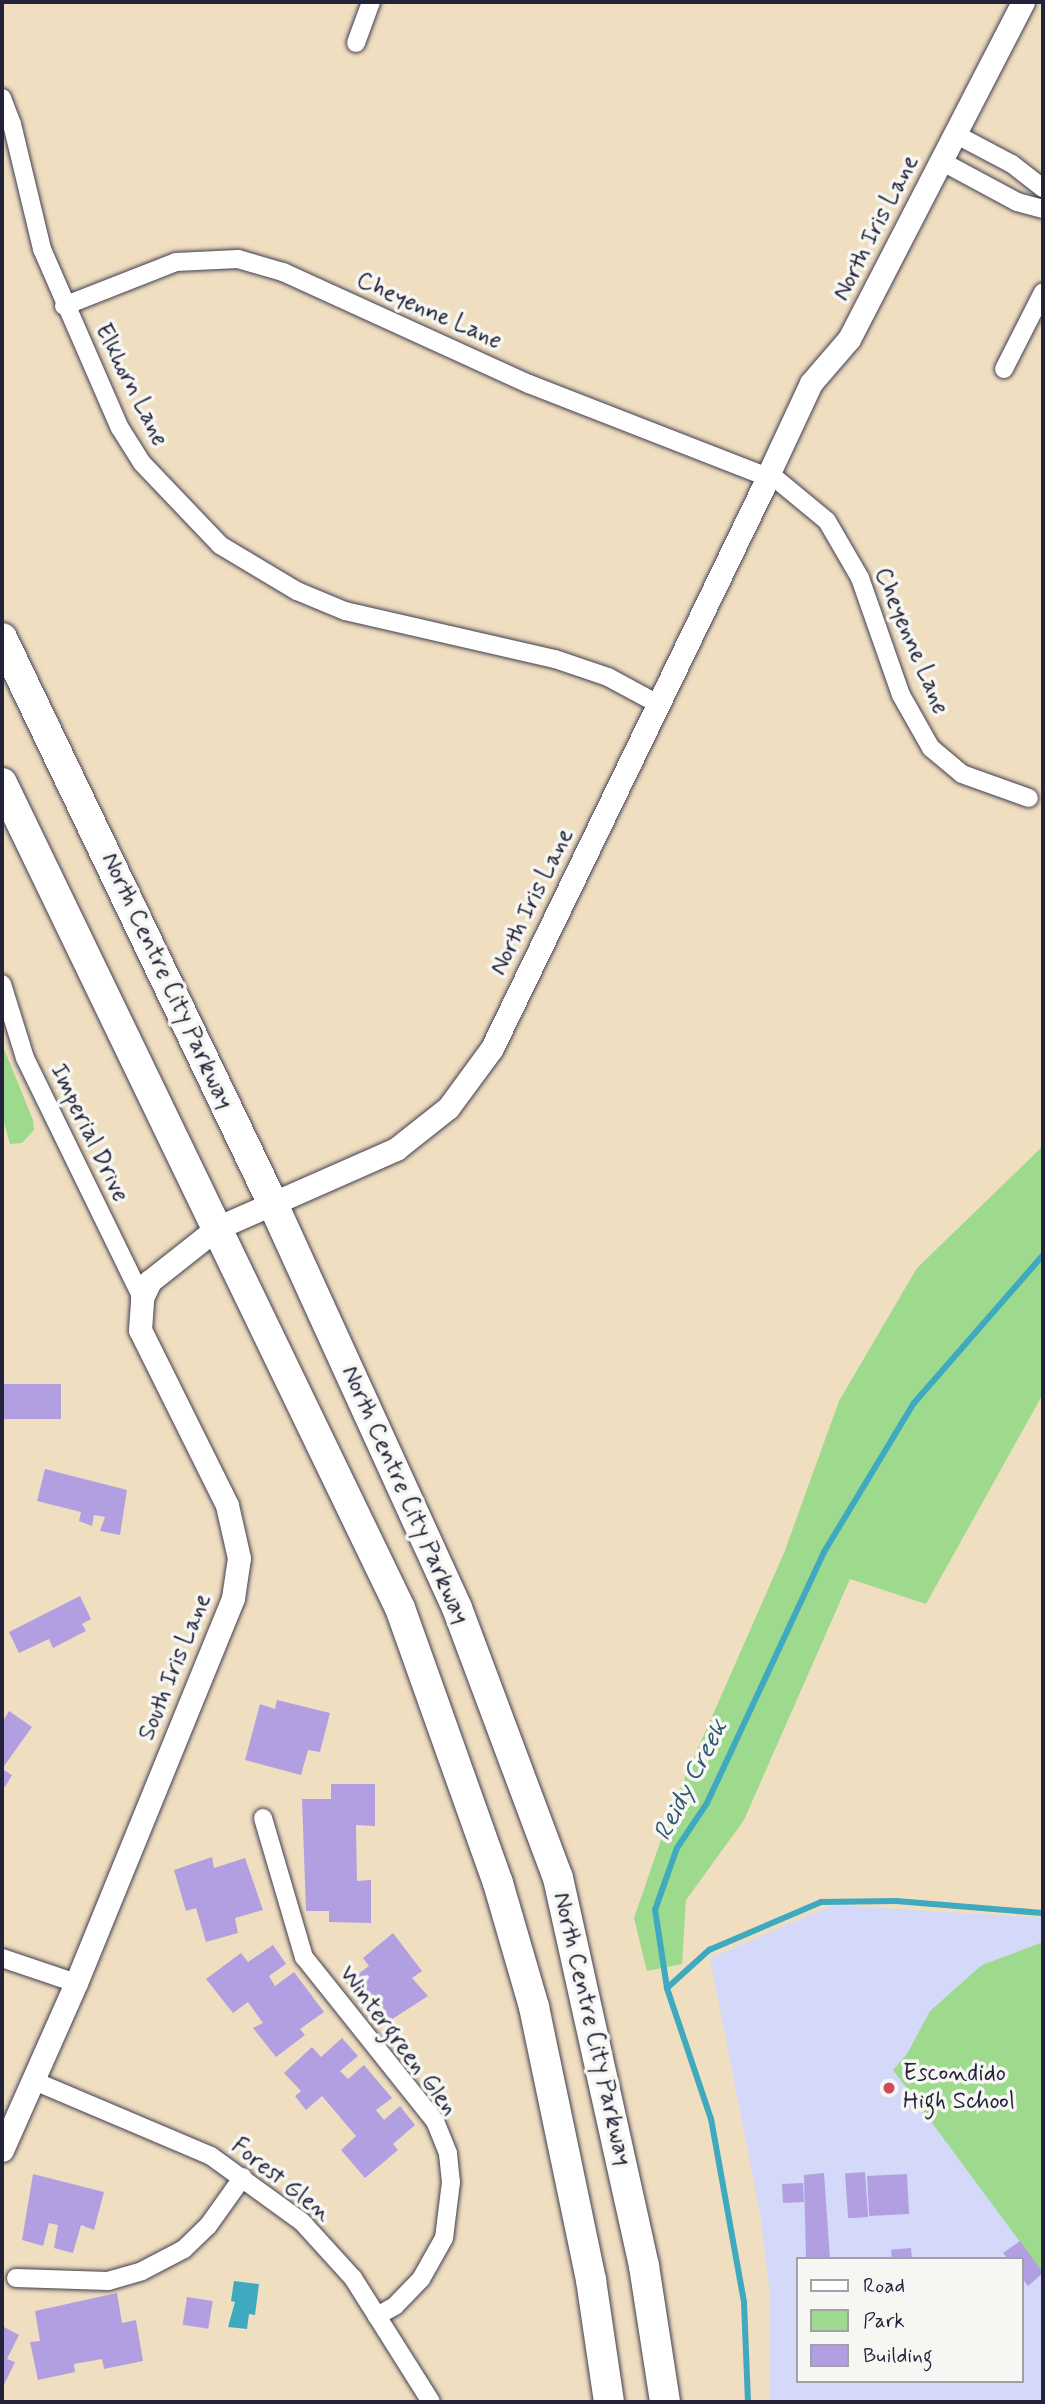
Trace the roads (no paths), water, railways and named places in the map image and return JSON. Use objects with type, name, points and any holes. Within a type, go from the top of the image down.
[{"type":"highway","name":"North Centre City Parkway","points":[[2,638],[272,1202],[457,1608],[558,1878],[644,2266],[665,2402]]},
{"type":"highway","name":"North Centre City Parkway","points":[[2,783],[400,1608],[498,1883],[534,2007],[591,2280],[609,2402]]},
{"type":"street","points":[[356,43],[371,2]]},
{"type":"street","name":"North Iris Lane","points":[[218,1228],[396,1149],[448,1108],[492,1048],[811,383],[849,339],[1023,2]]},
{"type":"street","name":"Elkhorn Lane","points":[[2,98],[12,124],[42,249],[64,306],[120,428],[142,463],[220,545],[297,591],[345,611],[555,659],[607,677],[656,704]]},
{"type":"street","points":[[955,134],[1012,164],[1043,188]]},
{"type":"street","points":[[941,161],[1017,202],[1043,209]]},
{"type":"street","name":"Cheyenne Lane","points":[[64,306],[176,262],[238,259],[283,272],[529,384],[768,475],[827,521],[860,578],[901,695],[931,748],[961,774],[1029,798]]},
{"type":"street","points":[[1004,369],[1043,292]]},
{"type":"street","name":"Imperial Drive","points":[[2,984],[25,1058],[142,1298]]},
{"type":"street","points":[[142,1298],[150,1281],[218,1228]]},
{"type":"street","name":"South Iris Lane","points":[[2,2150],[76,1983],[233,1598],[239,1558],[227,1505],[140,1330],[142,1298]]},
{"type":"street","name":"Wintergreen Glen","points":[[263,1818],[304,1957],[435,2121],[448,2154],[451,2182],[444,2238],[421,2279],[395,2306],[377,2316]]},
{"type":"street","points":[[2,1958],[76,1983]]},
{"type":"street","name":"Forest Glen","points":[[32,2080],[212,2156],[302,2222],[354,2278],[431,2402]]},
{"type":"street","points":[[16,2277],[108,2281],[142,2271],[184,2249],[208,2226],[243,2177]]},
{"type":"water","points":[[234,2281],[259,2284],[255,2315],[249,2314],[247,2329],[228,2327],[235,2302],[231,2301]]},
{"type":"waterway","name":"Reidy Creek","points":[[748,2402],[744,2302],[711,2119],[667,1988],[655,1910],[677,1848],[707,1803],[824,1552],[914,1403],[1043,1255]]},
{"type":"waterway","points":[[667,1988],[709,1950],[821,1902],[896,1901],[1043,1913]]},
{"type":"place","name":"Escondido High School","points":[[889,2088]]}]
